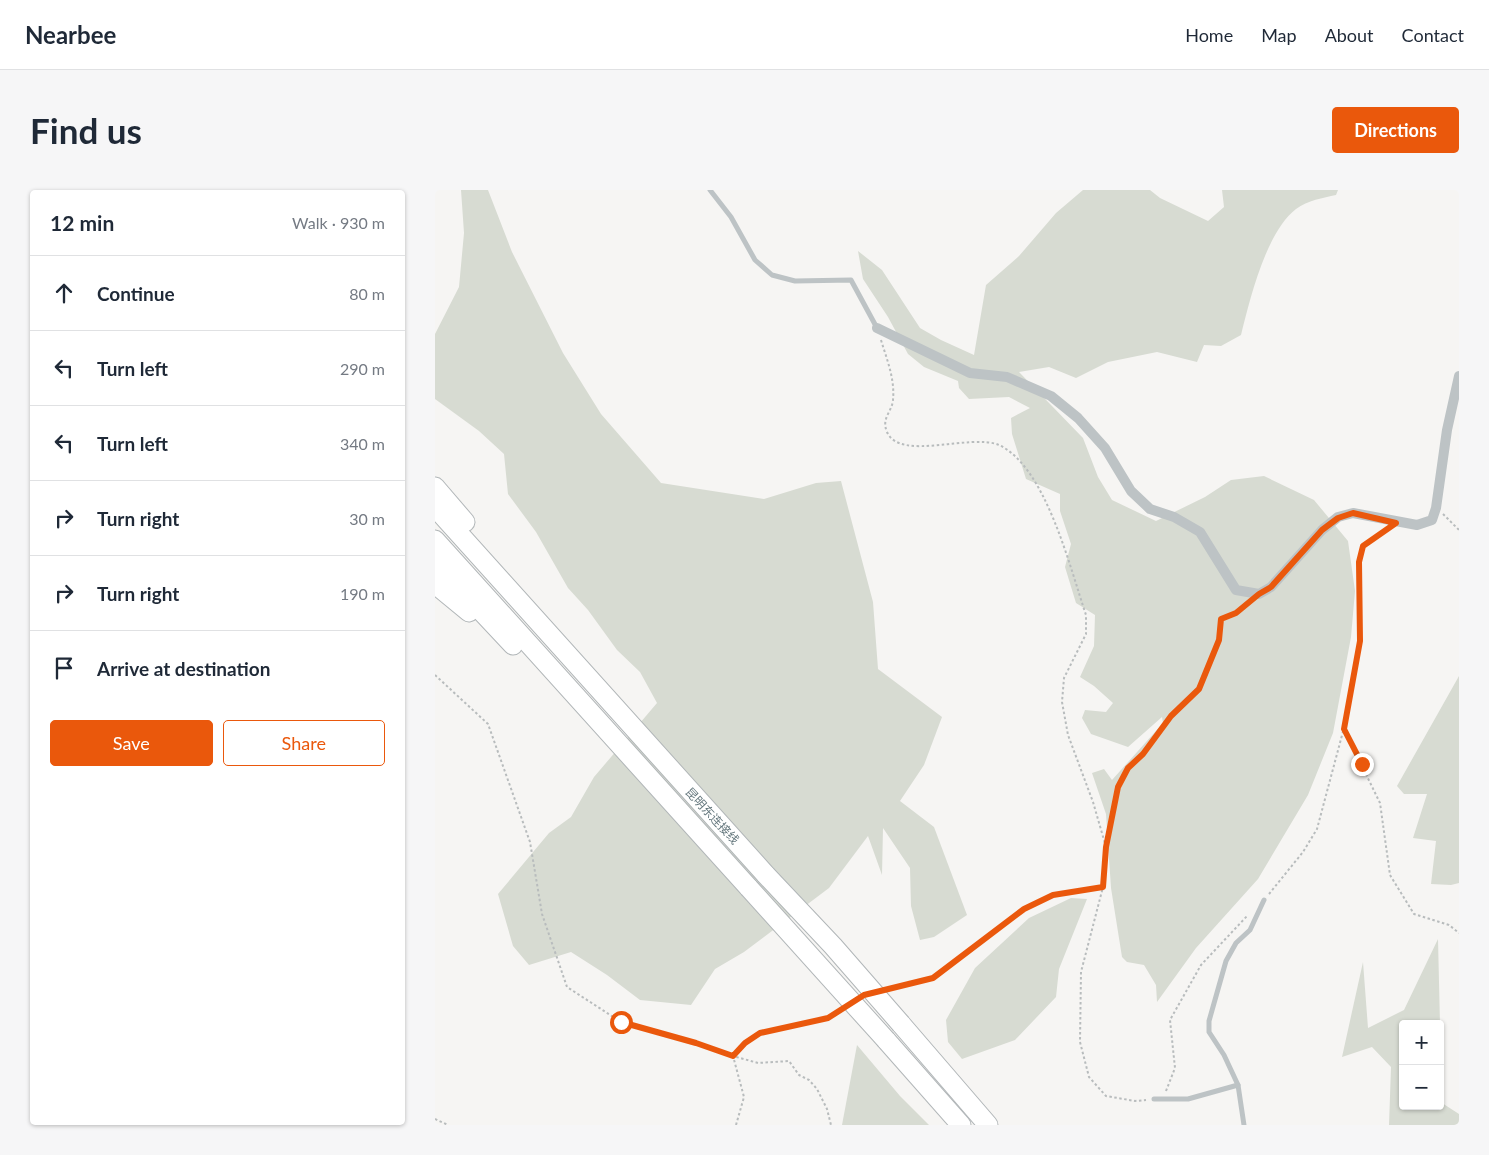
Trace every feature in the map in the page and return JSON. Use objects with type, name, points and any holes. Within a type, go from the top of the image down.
[{"type":"highway","points":[[435,487],[576,652],[647,744]]},
{"type":"highway","name":"昆明东连接线","points":[[435,507],[647,744],[833,946],[988,1125]]},
{"type":"highway","name":"昆明东连接线","points":[[435,540],[887,1040],[961,1125]]},
{"type":"highway","points":[[435,562],[577,714],[647,777],[686,818]]},
{"type":"highway","points":[[435,584],[519,652]]},
{"type":"street","points":[[877,328],[970,373],[1007,377],[1051,396],[1078,418],[1105,448],[1131,491],[1150,509],[1174,518],[1200,532],[1236,590],[1259,594],[1271,587],[1322,530],[1338,518],[1353,513],[1396,523],[1417,525],[1432,520],[1436,508],[1447,430],[1459,376]]},
{"type":"lane","points":[[710,190],[731,217],[755,260],[771,274],[795,281],[851,280],[877,328]]},
{"type":"lane","points":[[1244,1125],[1238,1085],[1224,1054],[1209,1032],[1209,1021],[1226,961],[1236,943],[1250,930],[1264,900]]},
{"type":"lane","points":[[1154,1099],[1188,1098],[1238,1085]]},
{"type":"path","points":[[877,328],[894,380],[893,402],[885,418],[887,432],[898,442],[910,447],[981,440],[999,446],[1013,455],[1028,471],[1046,500],[1086,615],[1085,634],[1064,678],[1062,702],[1068,735],[1093,802],[1106,847]]},
{"type":"path","points":[[1436,508],[1459,530]]},
{"type":"path","points":[[1259,594],[1236,613],[1221,619],[1219,640],[1199,689],[1171,716],[1143,754],[1128,768],[1118,787],[1106,847],[1103,887],[1081,972],[1080,1042],[1089,1077],[1106,1096],[1135,1101],[1154,1099],[1168,1090],[1175,1068],[1170,1020],[1201,965],[1234,928],[1264,900],[1303,852],[1317,829],[1344,729],[1360,641],[1359,562],[1363,546],[1396,523]]},
{"type":"path","points":[[435,676],[489,724],[531,842],[542,914],[567,986],[621,1022],[696,1043],[757,1063],[789,1061],[799,1075],[809,1080],[817,1089],[827,1109],[831,1125]]},
{"type":"path","points":[[1344,729],[1380,803],[1390,875],[1414,914],[1449,924],[1459,933]]},
{"type":"path","points":[[881,991],[933,978],[1024,909],[1053,895],[1103,887]]},
{"type":"path","points":[[733,1056],[745,1043],[760,1033],[828,1018],[842,1009]]},
{"type":"path","points":[[733,1056],[744,1097],[736,1125]]},
{"type":"path","points":[[435,1119],[448,1125]]},
{"type":"shaded area","points":[[461,190],[488,190],[512,252],[563,353],[601,414],[661,483],[764,499],[816,483],[841,481],[873,602],[878,669],[942,717],[924,765],[900,801],[934,827],[967,915],[934,937],[920,940],[911,906],[910,868],[883,828],[882,875],[868,836],[829,888],[744,952],[715,969],[691,1005],[640,1000],[607,975],[571,952],[529,965],[513,946],[498,894],[549,833],[571,817],[594,777],[657,703],[640,672],[617,650],[588,610],[568,588],[536,532],[508,494],[504,454],[479,431],[435,399],[435,334],[459,287],[464,233]]},
{"type":"shaded area","points":[[1083,190],[1150,190],[1160,198],[1208,221],[1224,207],[1222,190],[1338,190],[1336,195],[1305,203],[1285,220],[1268,249],[1254,285],[1241,335],[1221,346],[1204,345],[1197,362],[1157,352],[1108,362],[1076,378],[1049,367],[1019,372],[1083,438],[1098,477],[1112,500],[1156,521],[1205,497],[1231,480],[1264,476],[1314,500],[1348,541],[1355,591],[1351,637],[1333,733],[1308,795],[1258,879],[1196,948],[1157,1002],[1156,985],[1144,965],[1127,962],[1122,957],[1111,888],[1106,814],[1092,773],[1104,769],[1112,780],[1163,723],[1162,717],[1128,747],[1091,734],[1082,718],[1085,710],[1106,712],[1113,703],[1094,686],[1080,677],[1094,646],[1095,615],[1076,603],[1065,567],[1071,544],[1060,511],[1060,494],[1026,479],[1012,434],[1011,418],[1030,408],[1009,397],[969,399],[959,388],[958,381],[924,367],[908,354],[888,317],[863,279],[858,251],[882,270],[920,328],[974,355],[986,285],[1019,256],[1056,213]]},
{"type":"shaded area","points":[[1459,676],[1459,883],[1451,885],[1431,884],[1436,841],[1413,838],[1427,794],[1404,794],[1397,786]]},
{"type":"shaded area","points":[[1071,898],[1087,899],[1059,969],[1056,997],[1015,1040],[962,1059],[948,1042],[946,1020],[975,968],[1029,918]]},
{"type":"shaded area","points":[[1438,939],[1440,1020],[1399,1020],[1399,1110],[1444,1110],[1444,1104],[1459,1114],[1459,1125],[1389,1125],[1391,1067],[1372,1047],[1342,1057],[1363,962],[1368,1028],[1404,1010]]},
{"type":"shaded area","points":[[857,1045],[900,1096],[929,1125],[842,1125]]},
{"type":"route","points":[[621,1022],[696,1043],[733,1056],[745,1043],[760,1033],[828,1018],[864,995],[933,978],[1024,909],[1053,895],[1103,887],[1106,847],[1118,787],[1128,768],[1143,754],[1171,716],[1199,689],[1219,640],[1221,619],[1236,613],[1259,594],[1271,587],[1322,530],[1338,518],[1353,513],[1396,523],[1363,546],[1359,562],[1360,641],[1344,729],[1362,764]]}]
